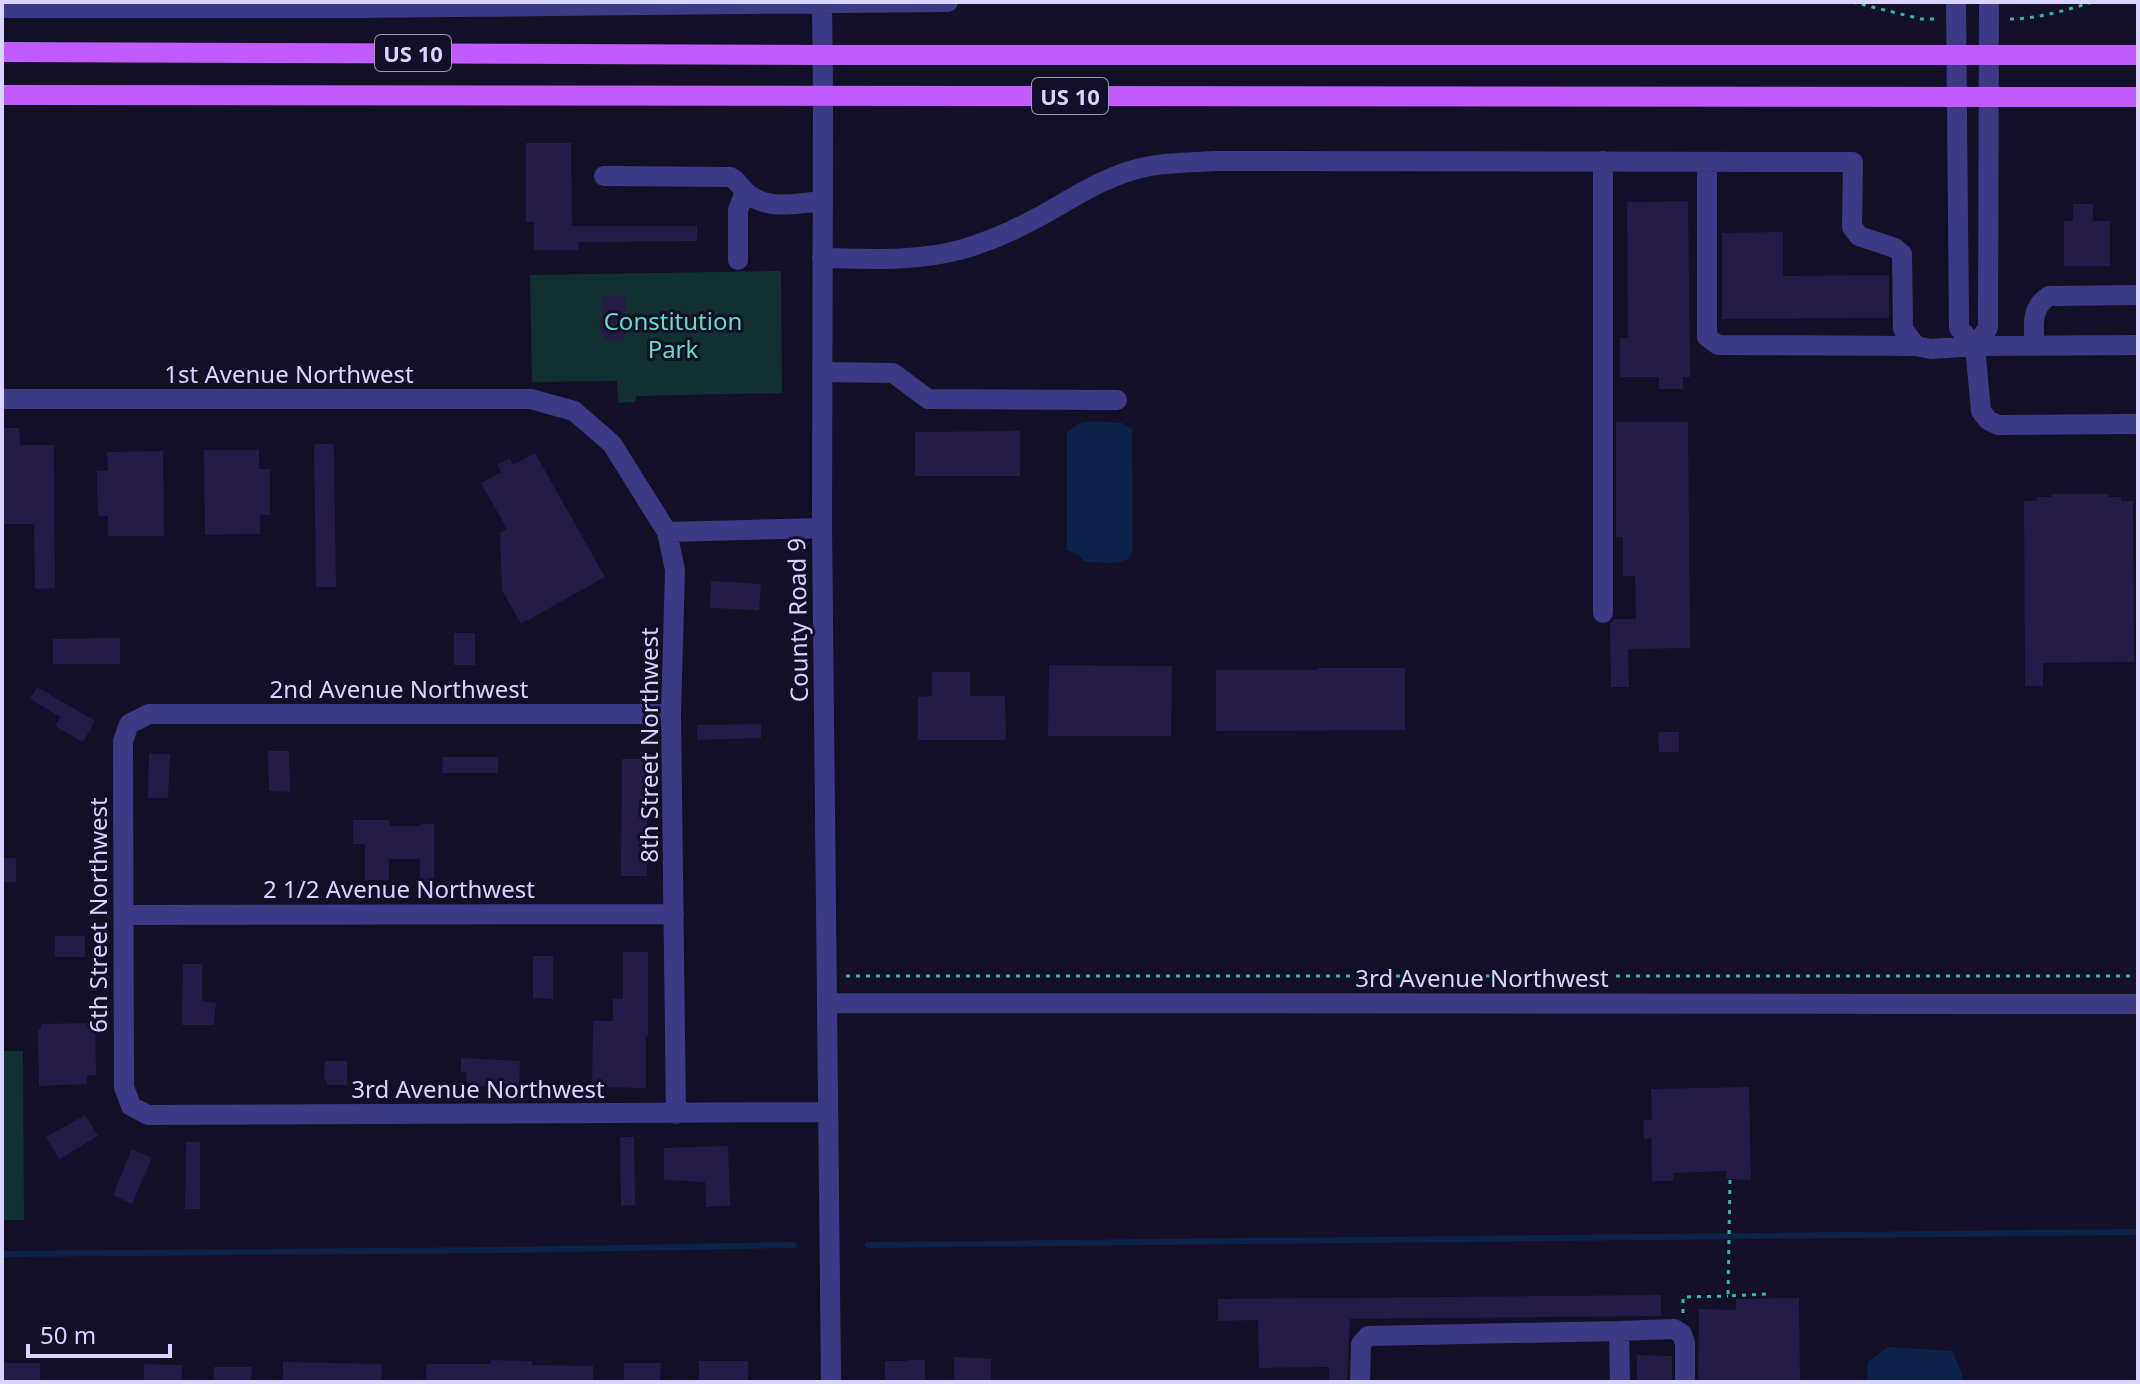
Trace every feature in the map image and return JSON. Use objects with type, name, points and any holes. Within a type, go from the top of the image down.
[{"type":"main road","name":"US 10","points":[[2,52],[2138,55]]},
{"type":"main road","name":"US 10","points":[[2,95],[2138,97]]},
{"type":"street","points":[[2,8],[948,2]]},
{"type":"street","points":[[1956,2],[1959,328],[1975,346],[1981,411],[1988,420],[1998,425],[2138,424]]},
{"type":"street","points":[[1975,346],[1988,328],[1989,2]]},
{"type":"street","name":"County Road 9","points":[[822,4],[822,528],[831,1382]]},
{"type":"street","points":[[822,258],[892,259],[960,250],[1026,224],[1079,192],[1110,178],[1157,165],[1214,161],[1853,162],[1852,227],[1859,236],[1895,248],[1902,254],[1903,329],[1916,346]]},
{"type":"street","points":[[1603,161],[1603,613]]},
{"type":"street","points":[[1707,162],[1707,337],[1718,345],[1916,346],[1931,349],[2138,345]]},
{"type":"street","points":[[604,176],[730,177],[736,179],[745,192],[759,202],[773,205],[823,201]]},
{"type":"street","points":[[738,260],[738,210],[745,192]]},
{"type":"street","points":[[2035,345],[2033,323],[2036,310],[2039,302],[2049,296],[2138,295]]},
{"type":"street","points":[[822,372],[893,373],[928,399],[1117,400]]},
{"type":"street","name":"1st Avenue Northwest","points":[[2,399],[531,399],[574,411]]},
{"type":"street","name":"8th Street Northwest","points":[[574,411],[612,444],[667,532],[675,570],[671,714],[676,1114]]},
{"type":"street","points":[[667,532],[822,528]]},
{"type":"street","name":"2nd Avenue Northwest","points":[[129,724],[149,714],[671,714]]},
{"type":"street","name":"6th Street Northwest","points":[[129,724],[123,741],[124,1087],[131,1106]]},
{"type":"street","name":"2 1/2 Avenue Northwest","points":[[124,915],[674,914]]},
{"type":"street","name":"3rd Avenue Northwest","points":[[827,1003],[2138,1004]]},
{"type":"street","name":"3rd Avenue Northwest","points":[[131,1106],[148,1115],[828,1112]]},
{"type":"street","points":[[1360,1382],[1361,1344],[1368,1336],[1674,1329],[1682,1334],[1685,1343],[1685,1382]]},
{"type":"street","points":[[1619,1331],[1620,1382]]},
{"type":"path","points":[[826,976],[2138,976]]},
{"type":"path","points":[[1728,1296],[1730,1180]]},
{"type":"path","points":[[1682,1334],[1683,1297],[1766,1294],[1766,1299]]},
{"type":"green space","name":"Constitution Park","points":[[781,271],[782,393],[636,396],[635,402],[618,403],[617,381],[532,382],[530,275]]},
{"type":"green space","points":[[2,1051],[23,1051],[24,1220],[2,1220]]},
{"type":"water","points":[[1093,421],[1122,423],[1132,429],[1133,549],[1128,559],[1116,563],[1085,562],[1079,555],[1067,550],[1067,432],[1077,424]]},
{"type":"water","points":[[1888,1347],[1952,1351],[1963,1382],[1867,1382],[1868,1362]]},
{"type":"building","points":[[526,143],[571,143],[572,226],[697,226],[697,241],[578,242],[579,250],[534,250],[534,222],[526,222]]},
{"type":"building","points":[[1688,201],[1690,377],[1683,377],[1683,389],[1659,389],[1659,377],[1620,377],[1620,338],[1628,338],[1627,202]]},
{"type":"building","points":[[2073,204],[2093,204],[2093,221],[2110,221],[2110,266],[2064,266],[2064,221],[2073,221]]},
{"type":"building","points":[[1783,232],[1783,276],[1889,275],[1889,318],[1722,319],[1722,233]]},
{"type":"building","points":[[603,296],[626,296],[626,321],[630,327],[621,341],[606,341],[599,327],[604,320]]},
{"type":"building","points":[[1616,422],[1688,422],[1690,648],[1628,649],[1629,687],[1611,687],[1610,624],[1614,619],[1636,619],[1635,576],[1623,576],[1623,537],[1616,537]]},
{"type":"building","points":[[2,428],[19,428],[20,445],[54,445],[55,588],[35,589],[34,524],[2,524]]},
{"type":"building","points":[[1020,431],[1020,476],[915,476],[915,432]]},
{"type":"building","points":[[314,444],[334,444],[336,587],[316,587]]},
{"type":"building","points":[[204,450],[259,450],[259,469],[270,469],[270,515],[260,515],[260,534],[205,535]]},
{"type":"building","points":[[163,451],[164,536],[108,536],[108,516],[98,516],[97,494],[97,471],[108,471],[107,452]]},
{"type":"building","points":[[535,453],[605,577],[521,624],[502,590],[500,533],[507,529],[481,483],[501,472],[497,465],[510,458],[513,465]]},
{"type":"building","points":[[2052,494],[2108,494],[2108,497],[2121,497],[2121,501],[2133,501],[2134,662],[2043,663],[2043,686],[2025,686],[2024,501],[2037,501],[2037,497],[2052,497]]},
{"type":"building","points":[[711,581],[761,584],[759,610],[710,608]]},
{"type":"building","points":[[454,633],[475,633],[475,665],[454,665]]},
{"type":"building","points":[[120,638],[120,664],[53,664],[53,639]]},
{"type":"building","points":[[1049,665],[1172,666],[1171,736],[1048,736]]},
{"type":"building","points":[[1405,668],[1405,730],[1216,731],[1216,670]]},
{"type":"building","points":[[932,672],[970,672],[970,696],[1005,696],[1006,740],[918,740],[918,697],[932,696]]},
{"type":"building","points":[[37,687],[95,721],[83,742],[55,726],[60,717],[30,699]]},
{"type":"building","points":[[761,724],[761,738],[697,740],[697,725]]},
{"type":"building","points":[[1658,732],[1679,732],[1679,752],[1659,752]]},
{"type":"building","points":[[268,751],[289,751],[290,792],[269,791]]},
{"type":"building","points":[[149,754],[170,754],[168,798],[148,798]]},
{"type":"building","points":[[443,757],[498,757],[498,773],[442,773]]},
{"type":"building","points":[[622,759],[645,759],[647,876],[621,876]]},
{"type":"building","points":[[353,820],[389,820],[389,826],[434,824],[434,891],[420,891],[420,859],[389,859],[389,880],[365,880],[365,844],[353,844]]},
{"type":"building","points":[[2,858],[16,858],[16,882],[2,882]]},
{"type":"building","points":[[55,936],[85,936],[85,957],[55,957]]},
{"type":"building","points":[[623,952],[648,952],[646,1088],[592,1087],[593,1021],[613,1021],[613,999],[623,999]]},
{"type":"building","points":[[533,956],[553,956],[553,999],[533,998]]},
{"type":"building","points":[[183,964],[202,964],[202,1001],[216,1003],[214,1025],[182,1025]]},
{"type":"building","points":[[95,1023],[96,1075],[87,1076],[87,1084],[39,1086],[38,1029],[41,1029],[41,1024]]},
{"type":"building","points":[[461,1058],[520,1061],[519,1088],[467,1085],[466,1072],[461,1072]]},
{"type":"building","points":[[325,1061],[347,1061],[347,1085],[327,1085],[327,1080],[324,1080]]},
{"type":"building","points":[[1749,1087],[1751,1180],[1726,1179],[1726,1171],[1673,1173],[1673,1181],[1652,1181],[1651,1138],[1644,1139],[1643,1120],[1652,1120],[1651,1089]]},
{"type":"building","points":[[85,1115],[98,1136],[59,1159],[46,1137]]},
{"type":"building","points":[[620,1137],[634,1137],[635,1205],[621,1206]]},
{"type":"building","points":[[186,1142],[200,1142],[200,1209],[185,1209]]},
{"type":"building","points":[[728,1146],[730,1206],[706,1207],[705,1182],[664,1180],[664,1148]]},
{"type":"building","points":[[132,1149],[152,1158],[132,1204],[113,1195]]},
{"type":"building","points":[[1661,1295],[1661,1316],[1350,1319],[1347,1382],[1329,1382],[1329,1367],[1259,1368],[1258,1320],[1218,1321],[1218,1299]]},
{"type":"building","points":[[1799,1298],[1800,1382],[1698,1382],[1699,1309],[1736,1310],[1736,1299]]},
{"type":"building","points":[[1637,1355],[1672,1356],[1672,1382],[1637,1382]]},
{"type":"building","points":[[954,1357],[991,1359],[991,1382],[954,1382]]},
{"type":"building","points":[[491,1360],[532,1361],[532,1365],[593,1366],[593,1382],[426,1382],[426,1364],[491,1364]]},
{"type":"building","points":[[925,1360],[925,1382],[885,1382],[885,1361]]},
{"type":"building","points":[[699,1361],[748,1361],[748,1382],[699,1382]]},
{"type":"building","points":[[283,1362],[382,1364],[381,1382],[283,1382]]},
{"type":"building","points":[[2,1363],[40,1363],[40,1382],[2,1382]]},
{"type":"building","points":[[624,1363],[661,1363],[660,1382],[624,1382]]},
{"type":"building","points":[[144,1364],[182,1365],[182,1382],[144,1382]]},
{"type":"building","points":[[214,1367],[252,1367],[251,1382],[214,1382]]},
{"type":"waterway","points":[[868,1245],[2138,1232]]},
{"type":"waterway","points":[[2,1254],[794,1245]]}]
